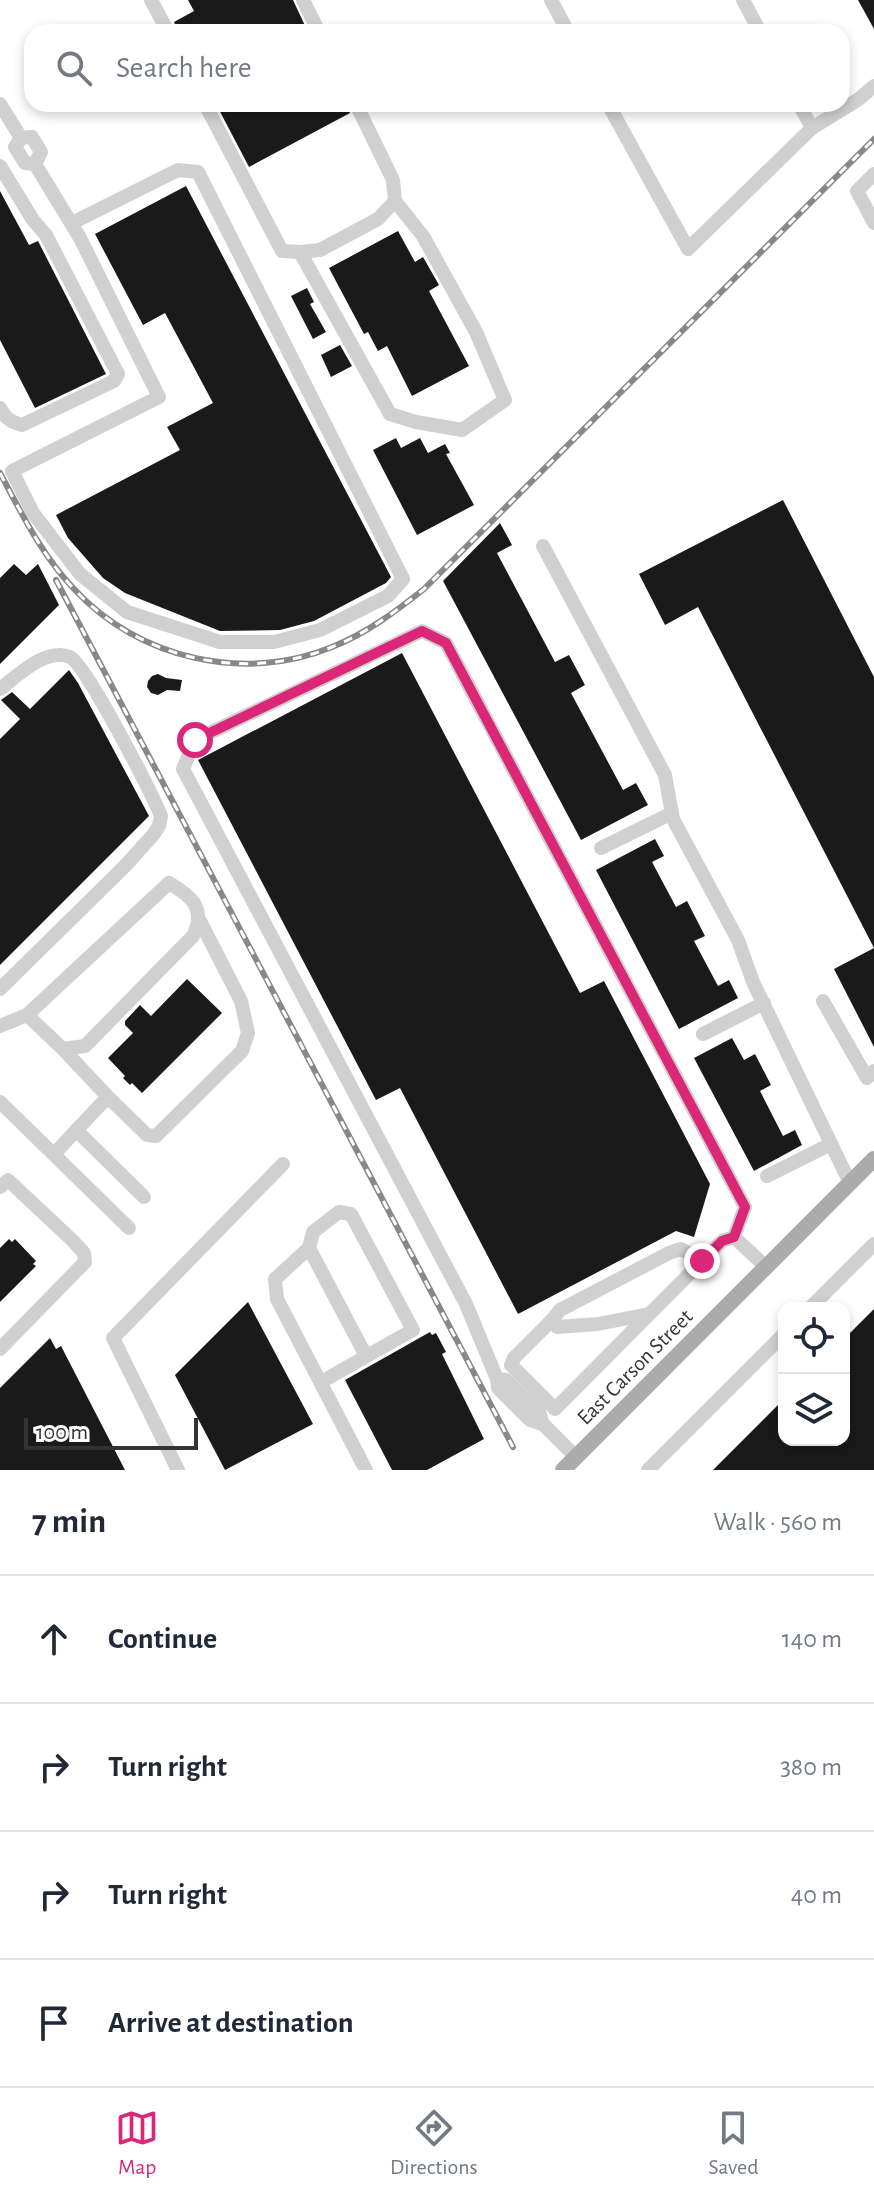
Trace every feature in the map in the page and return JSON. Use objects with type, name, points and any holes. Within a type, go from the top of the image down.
[{"type":"main road","name":"East Carson Street","points":[[563,1470],[873,1162]]},
{"type":"lane","points":[[151,0],[164,24]]},
{"type":"lane","points":[[303,0],[315,24]]},
{"type":"lane","points":[[551,0],[564,24]]},
{"type":"lane","points":[[743,0],[756,24]]},
{"type":"lane","points":[[850,105],[874,86]]},
{"type":"lane","points":[[0,104],[21,138],[32,137],[41,152],[35,164],[72,223],[159,397],[12,471],[33,513],[80,574],[127,612],[220,642],[274,642],[320,630],[388,596],[403,579],[198,172],[178,170],[72,223]]},
{"type":"lane","points":[[209,112],[282,251],[320,250],[378,219],[395,201]]},
{"type":"lane","points":[[300,252],[390,414],[462,430],[505,400],[476,332],[438,263],[423,236],[395,201],[393,180],[360,112]]},
{"type":"lane","points":[[612,112],[688,249],[812,128],[838,112]]},
{"type":"lane","points":[[803,112],[812,128]]},
{"type":"lane","points":[[0,166],[33,220],[46,235],[118,374],[114,381],[22,425],[12,423],[0,408]]},
{"type":"lane","points":[[874,174],[857,191],[874,223]]},
{"type":"lane","points":[[543,546],[665,775],[673,819],[738,940],[753,982],[850,1183]]},
{"type":"lane","points":[[576,1457],[543,1424],[530,1420],[498,1388],[466,1304],[183,769],[195,740],[422,631],[446,643],[745,1207],[734,1237]]},
{"type":"lane","points":[[0,689],[42,659],[58,655],[70,657],[84,672],[113,722],[161,816],[153,835],[125,866],[0,989]]},
{"type":"lane","points":[[601,848],[672,813]]},
{"type":"lane","points":[[0,1026],[27,1015],[169,883],[180,889],[197,908],[200,921],[241,1001],[248,1033],[242,1051],[156,1136],[147,1135],[27,1015]]},
{"type":"lane","points":[[63,1049],[85,1046],[193,936],[200,921]]},
{"type":"lane","points":[[823,1001],[872,1080]]},
{"type":"lane","points":[[703,1034],[764,1003]]},
{"type":"lane","points":[[54,1154],[102,1103],[110,1099]]},
{"type":"lane","points":[[0,1102],[129,1228]]},
{"type":"lane","points":[[76,1130],[144,1197]]},
{"type":"lane","points":[[767,1176],[831,1144]]},
{"type":"lane","points":[[178,1470],[113,1338],[283,1164]]},
{"type":"lane","points":[[0,1349],[85,1262],[84,1253],[72,1240],[3,1180]]},
{"type":"lane","points":[[321,1382],[413,1330],[351,1214],[339,1212],[313,1232],[309,1248],[275,1279],[277,1299],[366,1470]]},
{"type":"lane","points":[[734,1237],[766,1267]]},
{"type":"lane","points":[[702,1261],[681,1249],[669,1253],[560,1310],[514,1358],[511,1365],[555,1409],[722,1241],[734,1237]]},
{"type":"lane","points":[[816,1302],[874,1244]]},
{"type":"lane","points":[[309,1248],[366,1356]]},
{"type":"lane","points":[[552,1320],[557,1327],[598,1324],[649,1314]]},
{"type":"lane","points":[[648,1470],[778,1340]]},
{"type":"building","points":[[188,0],[293,0],[304,24],[175,24],[194,11]]},
{"type":"building","points":[[858,0],[874,0],[874,29]]},
{"type":"building","points":[[220,112],[350,112],[350,113],[249,167]]},
{"type":"building","points":[[186,186],[391,577],[386,583],[314,621],[280,630],[220,631],[125,593],[103,578],[68,538],[56,515],[180,450],[167,427],[213,403],[165,313],[143,325],[95,234]]},
{"type":"building","points":[[0,191],[29,245],[38,241],[106,374],[35,408],[0,340]]},
{"type":"building","points":[[398,231],[415,262],[423,257],[439,285],[429,291],[469,366],[412,396],[387,346],[378,351],[368,332],[364,334],[329,268]]},
{"type":"building","points":[[307,288],[314,302],[310,304],[326,332],[313,339],[291,296]]},
{"type":"building","points":[[340,345],[352,366],[331,377],[321,355]]},
{"type":"building","points":[[396,438],[401,448],[420,438],[428,453],[445,444],[450,453],[446,454],[474,505],[417,535],[373,450]]},
{"type":"building","points":[[783,500],[874,677],[874,948],[698,607],[665,625],[639,574]]},
{"type":"building","points":[[500,523],[512,545],[497,553],[555,662],[569,655],[585,685],[571,693],[623,790],[636,783],[648,805],[581,840],[443,581]]},
{"type":"building","points":[[14,564],[26,575],[38,564],[59,605],[0,664],[0,578]]},
{"type":"building","points":[[402,653],[580,993],[604,981],[710,1184],[694,1237],[676,1231],[518,1314],[400,1088],[376,1100],[198,760]]},
{"type":"building","points":[[69,670],[149,816],[0,965],[0,739],[20,719],[1,700],[12,692],[30,709]]},
{"type":"building","points":[[158,674],[182,680],[180,691],[167,690],[158,695],[151,693],[147,687],[148,681]]},
{"type":"building","points":[[655,839],[664,856],[652,862],[676,907],[687,901],[705,936],[694,941],[718,986],[729,980],[738,998],[679,1029],[596,870]]},
{"type":"building","points":[[874,948],[874,1047],[834,969]]},
{"type":"building","points":[[187,979],[222,1013],[142,1093],[123,1078],[125,1076],[108,1058],[133,1033],[125,1021],[140,1005],[151,1016]]},
{"type":"building","points":[[732,1038],[744,1060],[755,1054],[771,1085],[760,1091],[783,1136],[795,1130],[802,1145],[754,1171],[694,1058]]},
{"type":"building","points":[[9,1239],[12,1242],[15,1239],[36,1261],[33,1264],[36,1266],[0,1302],[0,1248]]},
{"type":"building","points":[[248,1302],[313,1424],[225,1470],[175,1375]]},
{"type":"building","points":[[874,1309],[874,1470],[713,1470],[778,1405],[778,1446],[850,1446],[850,1333]]},
{"type":"building","points":[[430,1332],[432,1335],[436,1333],[446,1352],[442,1354],[484,1439],[427,1470],[392,1470],[345,1380]]},
{"type":"building","points":[[50,1338],[56,1349],[61,1346],[125,1470],[0,1470],[0,1388]]},
{"type":"railway","points":[[0,473],[33,534],[63,577],[101,614],[130,633],[162,648],[195,658],[229,663],[264,663],[299,658],[332,647],[380,621],[424,589],[874,139]]},
{"type":"railway","points":[[56,580],[513,1447]]},
{"type":"route","points":[[195,740],[422,631],[446,643],[745,1207],[734,1237],[722,1241],[702,1261]]}]
